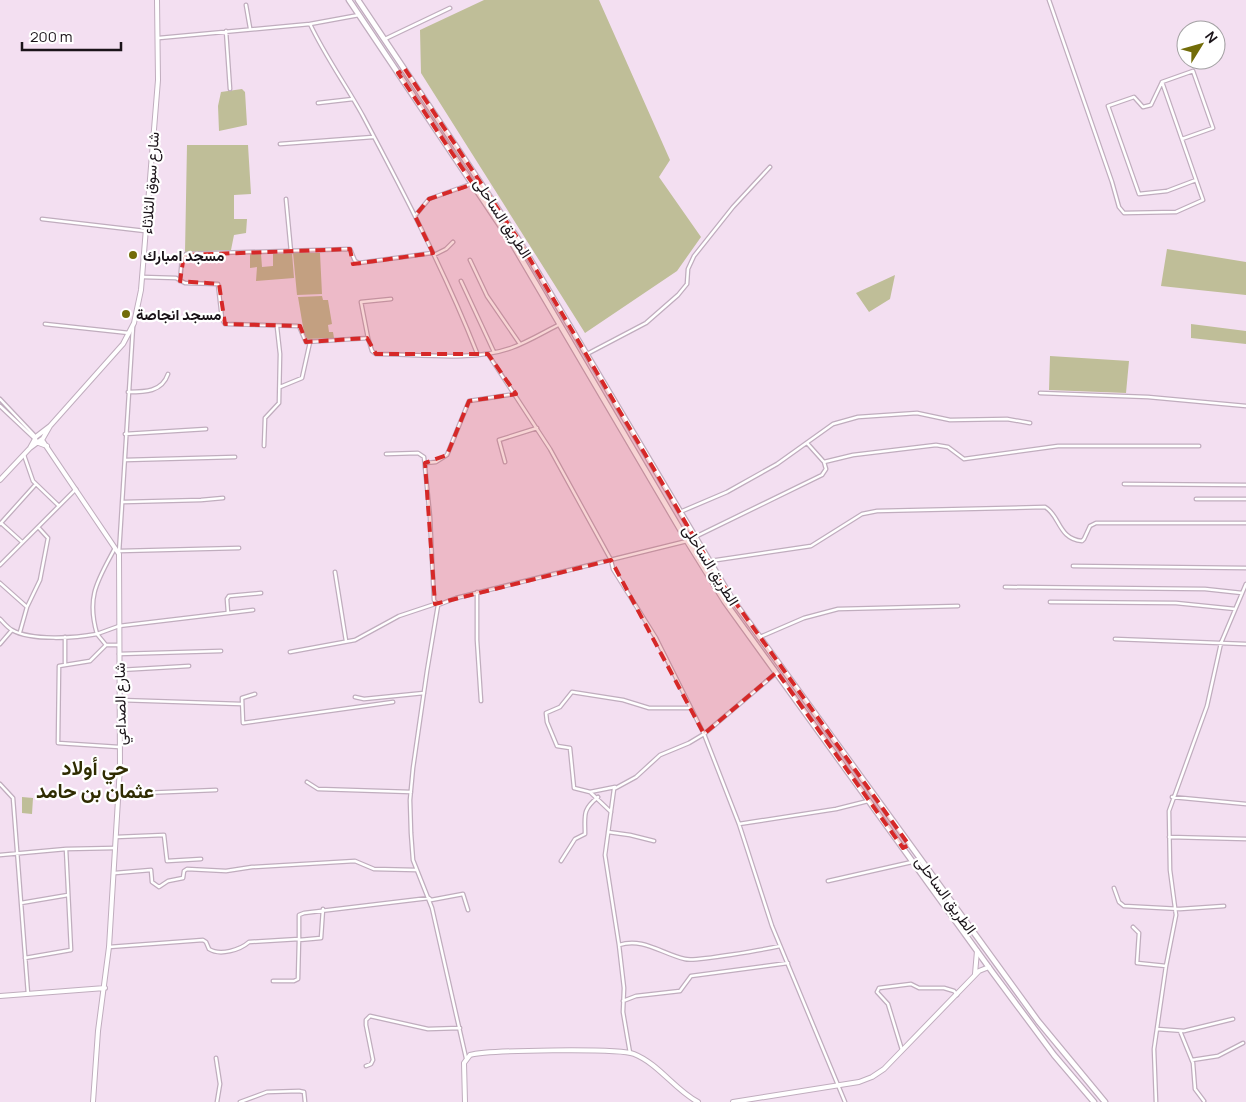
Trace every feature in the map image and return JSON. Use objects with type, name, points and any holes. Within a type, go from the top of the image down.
[{"type":"highway","name":"الطريق الساحلى","points":[[349,0],[512,243],[687,542],[725,602],[989,967],[1054,1055],[1094,1102]]},
{"type":"highway","name":"الطريق الساحلى","points":[[358,0],[518,239],[708,562],[759,638],[1038,1021],[1105,1102]]},
{"type":"highway","points":[[398,73],[405,69]]},
{"type":"highway","points":[[644,468],[651,464]]},
{"type":"highway","points":[[903,848],[909,845]]},
{"type":"street","name":"شارع سوق الثلاثاء","points":[[0,480],[114,354],[134,323],[143,277],[158,80],[159,38],[157,0]]},
{"type":"street","points":[[1049,0],[1119,207],[1124,213],[1176,212],[1204,200],[1162,82]]},
{"type":"street","points":[[246,5],[250,28]]},
{"type":"street","points":[[385,39],[450,8]]},
{"type":"street","points":[[159,38],[250,28],[310,24],[359,15]]},
{"type":"street","points":[[310,24],[353,99],[415,216],[434,254],[477,353]]},
{"type":"street","points":[[226,32],[230,89]]},
{"type":"street","points":[[1182,139],[1214,128],[1194,71],[1162,82],[1151,105],[1143,107],[1134,97],[1108,106],[1139,194],[1167,191],[1196,180]]},
{"type":"street","points":[[318,103],[353,99]]},
{"type":"street","points":[[280,144],[373,136]]},
{"type":"street","points":[[587,354],[616,337],[646,323],[678,295],[687,284],[688,269],[694,256],[726,215],[770,167]]},
{"type":"street","points":[[415,216],[429,198],[473,184]]},
{"type":"street","points":[[286,199],[291,252]]},
{"type":"street","points":[[42,219],[147,232]]},
{"type":"street","points":[[180,281],[182,258],[186,254],[350,249],[355,261],[359,263],[434,254],[446,249],[453,242]]},
{"type":"street","points":[[470,260],[487,296],[520,344]]},
{"type":"street","points":[[143,277],[176,278],[185,283],[218,284],[222,319],[225,324],[299,326],[305,342],[368,338]]},
{"type":"street","points":[[461,281],[494,353]]},
{"type":"street","points":[[391,299],[360,302],[372,352],[376,354],[457,356],[477,353],[488,354],[520,344],[560,324]]},
{"type":"street","points":[[119,553],[124,502],[125,434],[134,323]]},
{"type":"street","points":[[45,324],[129,333]]},
{"type":"street","points":[[264,446],[265,418],[278,405],[280,387],[280,346],[277,326]]},
{"type":"street","points":[[280,387],[302,378],[310,342]]},
{"type":"street","points":[[488,354],[537,428],[611,560],[613,569],[656,638],[704,734],[739,824],[781,946],[845,1102]]},
{"type":"street","points":[[128,392],[155,390],[165,383],[168,374]]},
{"type":"street","points":[[1040,393],[1148,397],[1246,406]]},
{"type":"street","points":[[424,464],[436,462],[447,455],[469,401],[515,394]]},
{"type":"street","points":[[0,399],[38,439]]},
{"type":"street","points":[[0,406],[47,446],[119,553]]},
{"type":"street","points":[[679,513],[732,490],[840,422],[877,414],[917,412],[950,420],[1007,420],[1030,423]]},
{"type":"street","points":[[505,462],[499,440],[537,428]]},
{"type":"street","points":[[125,434],[206,429]]},
{"type":"street","points":[[694,538],[822,475],[826,469],[824,462],[807,444]]},
{"type":"street","points":[[824,462],[853,455],[936,445],[948,447],[964,459],[1058,446],[1199,446]]},
{"type":"street","points":[[386,454],[421,453],[424,464],[437,604],[411,792],[411,832],[413,860],[429,898],[460,1028],[466,1058],[463,1068],[466,1102]]},
{"type":"street","points":[[24,455],[36,484],[59,506]]},
{"type":"street","points":[[125,460],[235,456]]},
{"type":"street","points":[[22,542],[0,523],[36,484]]},
{"type":"street","points":[[1124,484],[1246,485]]},
{"type":"street","points":[[0,565],[76,489]]},
{"type":"street","points":[[124,502],[195,501],[223,498]]},
{"type":"street","points":[[1196,499],[1246,498]]},
{"type":"street","points":[[708,562],[811,546],[862,514],[877,511],[1046,507],[1070,538],[1082,541],[1090,526],[1096,522],[1246,523]]},
{"type":"street","points":[[20,632],[27,607],[40,580],[48,538],[38,526]]},
{"type":"street","points":[[290,652],[360,638],[399,616],[447,600],[687,542]]},
{"type":"street","points":[[106,645],[97,634],[92,617],[93,595],[115,548]]},
{"type":"street","points":[[119,553],[238,548]]},
{"type":"street","name":"شارع الصداعي","points":[[93,1102],[110,947],[119,794],[121,747],[119,553]]},
{"type":"street","points":[[1073,566],[1246,568]]},
{"type":"street","points":[[335,572],[346,641]]},
{"type":"street","points":[[0,583],[27,607]]},
{"type":"street","points":[[1156,1102],[1154,1049],[1166,966],[1176,919],[1170,870],[1169,810],[1172,797],[1197,737],[1207,706],[1221,643],[1246,584]]},
{"type":"street","points":[[1005,587],[1205,589],[1242,593]]},
{"type":"street","points":[[477,592],[481,701]]},
{"type":"street","points":[[228,613],[227,599],[229,596],[261,593]]},
{"type":"street","points":[[1050,602],[1176,603],[1236,609]]},
{"type":"street","points":[[759,638],[804,618],[838,609],[958,606]]},
{"type":"street","points":[[0,619],[12,630],[39,636],[66,637],[97,634],[119,626],[253,610]]},
{"type":"street","points":[[0,644],[12,630]]},
{"type":"street","points":[[65,663],[66,637]]},
{"type":"street","points":[[1115,639],[1246,644]]},
{"type":"street","points":[[119,645],[106,645],[90,661],[65,663],[59,666],[58,743],[121,747]]},
{"type":"street","points":[[119,654],[221,651]]},
{"type":"street","points":[[120,670],[189,666]]},
{"type":"street","points":[[691,708],[649,708],[623,700],[577,692],[569,694],[560,707],[549,711],[546,719],[556,745],[570,748],[573,766],[573,786],[576,790],[590,792],[615,787],[636,778],[660,755],[689,743],[704,734],[777,672]]},
{"type":"street","points":[[355,697],[364,699],[424,693]]},
{"type":"street","points":[[255,694],[243,696],[241,704],[243,723],[393,702]]},
{"type":"street","points":[[120,700],[241,704]]},
{"type":"street","points":[[307,782],[313,788],[324,790],[411,792]]},
{"type":"street","points":[[0,784],[13,798],[28,994]]},
{"type":"street","points":[[615,787],[605,856],[619,945],[624,988],[623,1001],[630,1053]]},
{"type":"street","points":[[119,794],[216,790]]},
{"type":"street","points":[[590,792],[611,812]]},
{"type":"street","points":[[1172,797],[1246,804]]},
{"type":"street","points":[[561,861],[575,839],[585,834],[584,815],[587,806],[598,798]]},
{"type":"street","points":[[739,824],[836,810],[869,800]]},
{"type":"street","points":[[608,832],[654,841]]},
{"type":"street","points":[[116,837],[164,835],[167,861],[201,859]]},
{"type":"street","points":[[1169,837],[1246,839]]},
{"type":"street","points":[[0,855],[66,849],[115,848]]},
{"type":"street","points":[[25,958],[71,952],[66,849]]},
{"type":"street","points":[[115,873],[151,870],[152,882],[159,887],[168,881],[182,879],[187,869],[226,871],[252,867],[355,860],[374,869],[416,870]]},
{"type":"street","points":[[828,880],[913,862]]},
{"type":"street","points":[[1114,888],[1119,902],[1124,906],[1175,908],[1224,906]]},
{"type":"street","points":[[273,981],[294,981],[298,979],[299,915],[323,910],[429,898],[431,900],[463,894],[468,910]]},
{"type":"street","points":[[21,903],[68,896]]},
{"type":"street","points":[[110,947],[202,940],[214,952],[241,948],[249,942],[321,938],[323,910]]},
{"type":"street","points":[[1134,927],[1139,933],[1137,963],[1166,966]]},
{"type":"street","points":[[619,945],[642,942],[660,952],[688,960],[781,946]]},
{"type":"street","points":[[974,976],[978,962],[977,949]]},
{"type":"street","points":[[623,1001],[636,996],[680,991],[691,976],[788,963]]},
{"type":"street","points":[[733,1102],[839,1085],[872,1077],[884,1069],[982,968],[989,967]]},
{"type":"street","points":[[902,1050],[888,1004],[877,992],[879,988],[911,984],[920,988],[944,988],[957,995]]},
{"type":"street","points":[[0,996],[105,988]]},
{"type":"street","points":[[366,1066],[371,1064],[372,1060],[366,1024],[366,1020],[370,1016],[428,1029],[460,1028]]},
{"type":"street","points":[[1157,1029],[1180,1031],[1233,1019]]},
{"type":"street","points":[[1180,1031],[1192,1060],[1195,1089],[1204,1100]]},
{"type":"street","points":[[1192,1060],[1218,1056],[1243,1043]]},
{"type":"street","points":[[466,1058],[475,1053],[489,1052],[609,1051],[630,1053],[648,1063],[698,1102]]},
{"type":"street","points":[[216,1058],[220,1084],[217,1102]]},
{"type":"street","points":[[240,1102],[267,1092],[299,1091],[304,1092],[305,1102]]},
{"type":"highlighted area","points":[[405,69],[518,239],[720,581],[909,845],[903,848],[777,672],[704,734],[611,560],[435,604],[425,463],[447,455],[469,401],[516,394],[488,354],[376,354],[367,338],[306,342],[300,326],[225,324],[219,284],[180,281],[184,255],[350,249],[353,264],[433,253],[415,216],[429,199],[473,184],[398,73]]},
{"type":"green space","points":[[484,0],[599,0],[670,160],[659,177],[701,237],[677,271],[585,333],[421,73],[420,30]]},
{"type":"green space","points":[[242,89],[245,92],[247,125],[219,131],[218,106],[221,92]]},
{"type":"green space","points":[[187,145],[248,145],[251,194],[234,195],[234,219],[247,219],[246,233],[234,235],[231,250],[185,252]]},
{"type":"green space","points":[[1167,249],[1246,262],[1246,295],[1161,286]]},
{"type":"green space","points":[[292,253],[294,278],[256,281],[257,267],[250,268],[250,254],[261,254],[262,267],[273,266],[273,254]]},
{"type":"green space","points":[[293,253],[320,253],[322,294],[297,295]]},
{"type":"green space","points":[[895,275],[890,299],[869,312],[856,293]]},
{"type":"green space","points":[[322,296],[323,300],[328,300],[332,324],[328,325],[329,332],[333,332],[334,338],[305,339],[298,297]]},
{"type":"green space","points":[[1191,324],[1246,331],[1246,344],[1191,338]]},
{"type":"green space","points":[[1050,356],[1129,361],[1126,393],[1049,390]]},
{"type":"green space","points":[[22,797],[33,798],[32,814],[22,813]]},
{"type":"place","name":"مسجد امبارك","points":[[133,255]]},
{"type":"place","name":"مسجد انجاصة","points":[[126,314]]},
{"type":"district","name":"حي أولاد عثمان بن حامد","points":[[95,778]]}]
